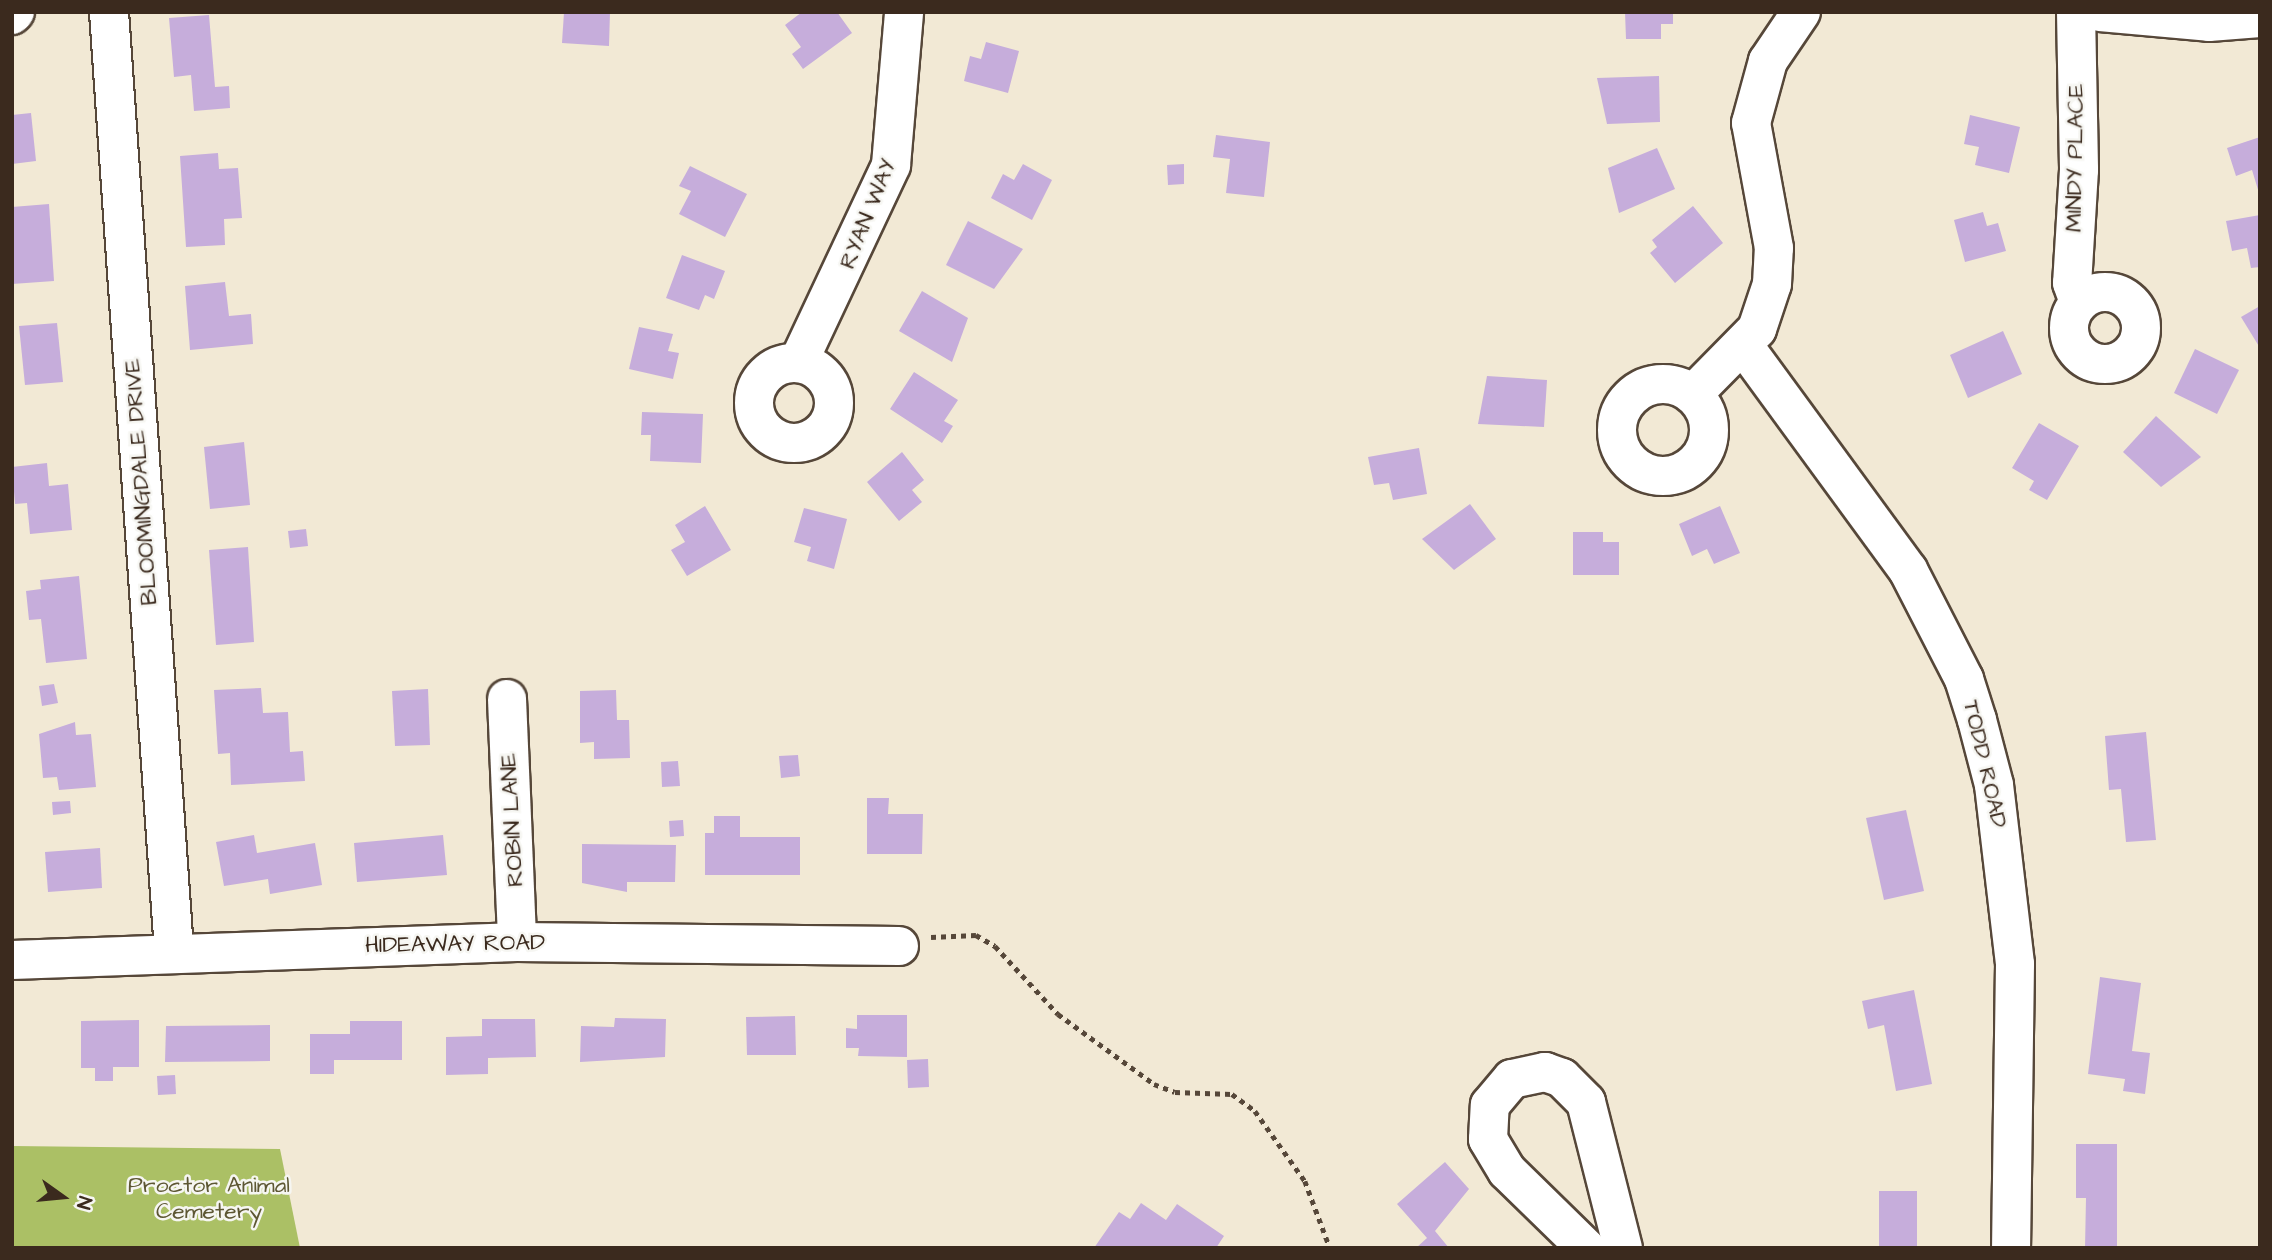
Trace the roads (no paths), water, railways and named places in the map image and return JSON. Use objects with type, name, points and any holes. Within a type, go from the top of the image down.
[{"type":"street","name":"BLOOMINGDALE DRIVE","points":[[109,12],[174,951]]},
{"type":"street","name":"RYAN WAY","points":[[799,363],[891,165],[904,12]]},
{"type":"street","points":[[1693,394],[1744,346],[1772,284],[1774,248],[1751,123],[1755,92],[1801,12]]},
{"type":"street","name":"MINDY PLACE","points":[[2076,12],[2079,170],[2072,282],[2079,302]]},
{"type":"street","points":[[2100,12],[2209,22],[2260,18]]},
{"type":"street","name":"TODD ROAD","points":[[1744,346],[1908,570],[1965,679],[1994,786],[2010,890],[2015,964],[2011,1248]]},
{"type":"street","name":"ROBIN LANE","points":[[507,699],[517,942]]},
{"type":"street","name":"HIDEAWAY ROAD","points":[[12,960],[174,951],[517,942],[899,946]]},
{"type":"street","points":[[1586,1248],[1507,1171],[1488,1139],[1490,1105],[1512,1079],[1545,1072],[1562,1078],[1586,1102],[1623,1248]]},
{"type":"park label","name":"Proctor Animal Cemetery","points":[[209,1198]]}]
